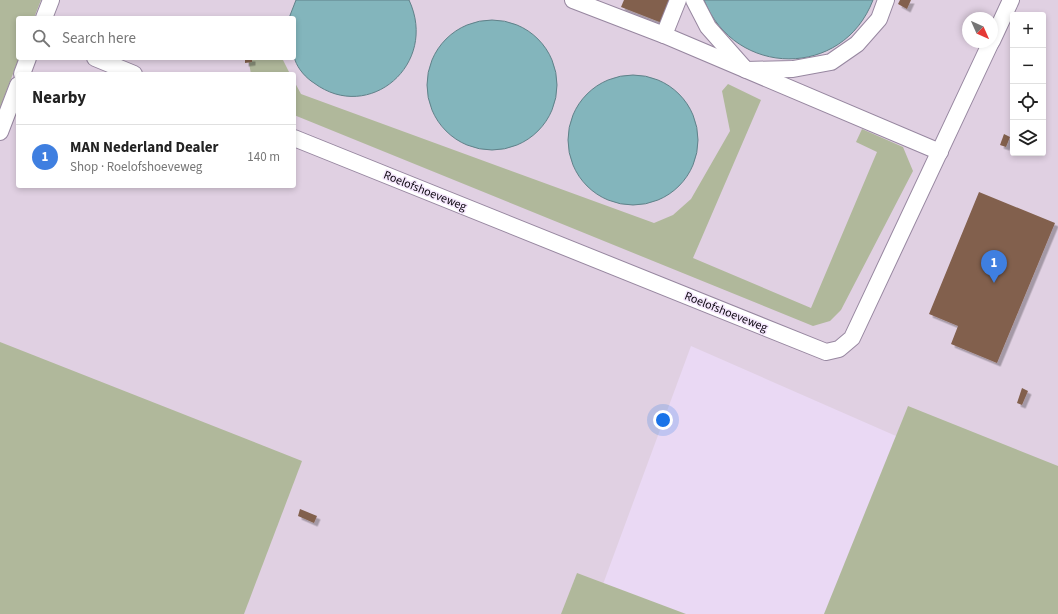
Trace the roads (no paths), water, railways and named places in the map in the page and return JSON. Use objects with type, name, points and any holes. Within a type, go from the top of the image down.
[{"type":"street","points":[[45,16],[51,0]]},
{"type":"street","points":[[573,0],[664,35],[940,152]]},
{"type":"street","points":[[664,35],[678,0]]},
{"type":"street","points":[[694,0],[708,27],[746,70],[793,69],[831,62],[857,44],[879,18],[886,0]]},
{"type":"street","name":"Roelofshoeveweg","points":[[998,28],[1011,0]]},
{"type":"street","name":"Roelofshoeveweg","points":[[296,139],[826,352],[839,349],[852,338],[989,48]]},
{"type":"street","points":[[23,72],[27,60]]},
{"type":"street","points":[[100,60],[129,72]]},
{"type":"street","points":[[0,132],[16,89]]},
{"type":"place","name":"MAN Nederland Dealer","points":[[994,283]]}]
